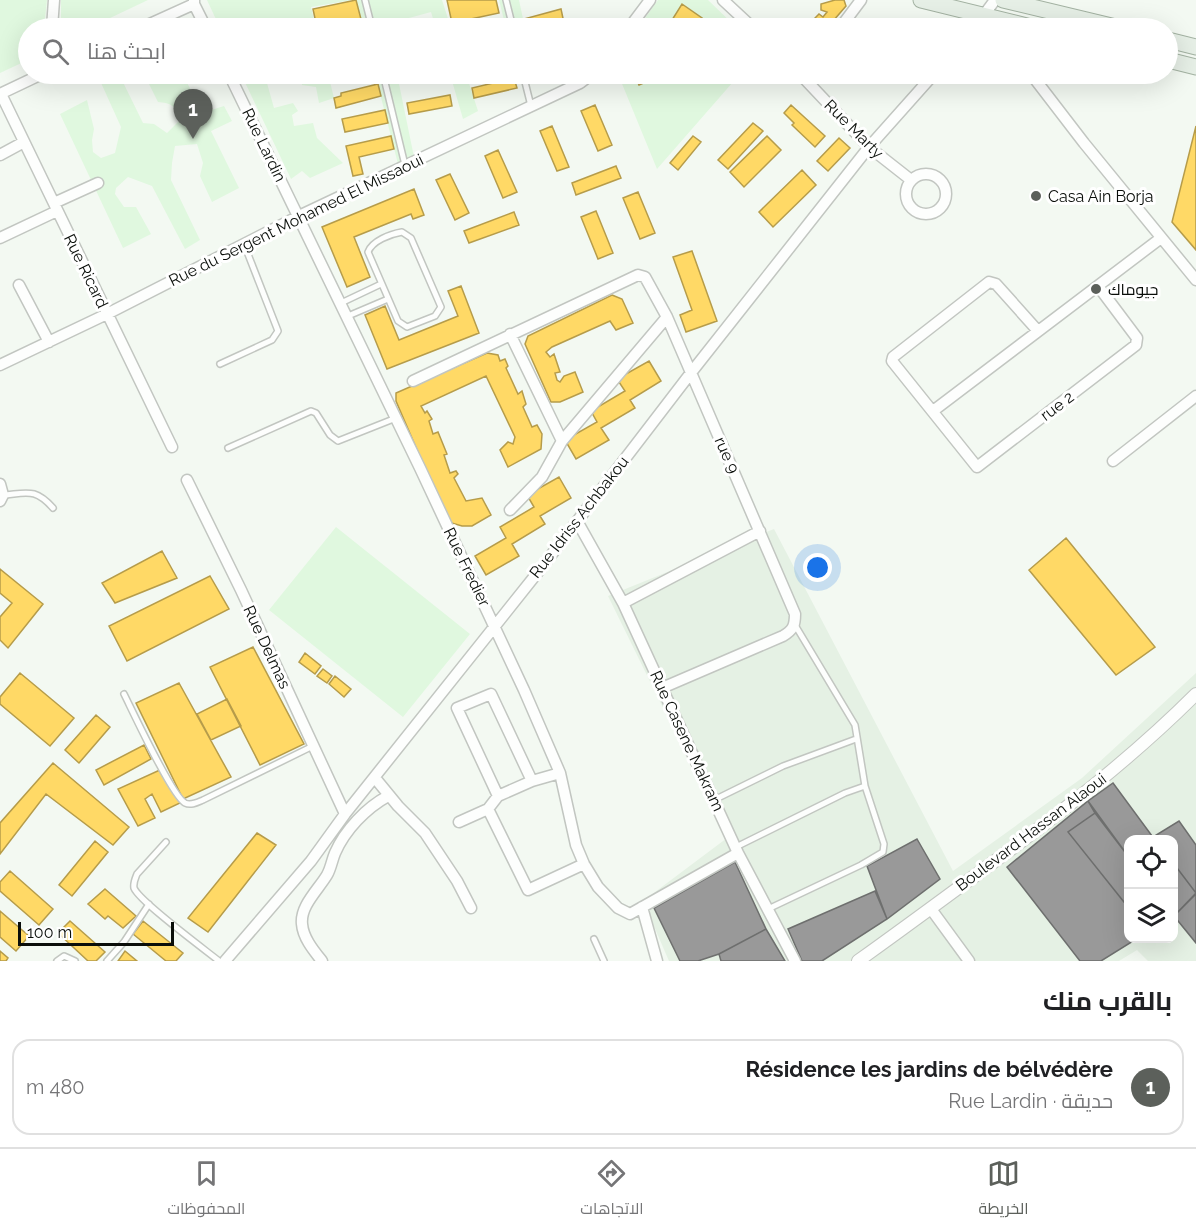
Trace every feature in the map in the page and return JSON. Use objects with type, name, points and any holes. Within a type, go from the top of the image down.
[{"type":"main road","points":[[921,0],[954,4],[973,18]]},
{"type":"main road","points":[[1003,0],[1078,18]]},
{"type":"main road","points":[[1178,43],[1196,47]]},
{"type":"main road","points":[[1178,63],[1196,67]]},
{"type":"street","points":[[53,18],[54,0]]},
{"type":"street","points":[[636,18],[650,0]]},
{"type":"street","points":[[723,0],[742,18]]},
{"type":"street","points":[[848,18],[861,0]]},
{"type":"street","points":[[984,18],[995,0]]},
{"type":"street","points":[[161,18],[194,2],[201,18]]},
{"type":"street","points":[[0,94],[21,84]]},
{"type":"street","name":"Rue Lardin","points":[[234,84],[299,216]]},
{"type":"street","name":"Rue du Sergent Mohamed El Missaoui","points":[[0,365],[107,314],[299,216],[578,84]]},
{"type":"street","name":"Rue Marty","points":[[812,84],[869,147],[911,180]]},
{"type":"street","name":"Rue Idriss Achbakou","points":[[225,961],[311,861],[345,814],[869,147],[925,84]]},
{"type":"street","points":[[1039,84],[1196,280]]},
{"type":"street","name":"Rue Ricard","points":[[0,94],[172,447]]},
{"type":"street","points":[[0,155],[24,142]]},
{"type":"street","points":[[0,238],[98,183]]},
{"type":"street","name":"Rue Fredier","points":[[299,216],[495,625],[560,773],[576,845],[584,864],[598,887],[618,908],[630,914],[642,907]]},
{"type":"street","points":[[1038,331],[996,284],[989,282],[891,359],[933,411],[1161,238]]},
{"type":"street","name":"rue 9","points":[[510,334],[641,275],[645,277],[667,317],[760,531],[795,614],[795,625]]},
{"type":"street","points":[[19,285],[49,342]]},
{"type":"street","name":"rue 2","points":[[933,411],[975,467],[997,452],[1136,345],[1137,338],[1098,286]]},
{"type":"street","points":[[510,510],[542,477],[562,441],[667,317]]},
{"type":"street","points":[[413,381],[510,334],[562,441]]},
{"type":"street","points":[[1113,461],[1196,396]]},
{"type":"street","name":"Rue Delmas","points":[[187,480],[345,814]]},
{"type":"street","name":"Rue Casene Makram","points":[[577,521],[623,603],[737,850],[795,961]]},
{"type":"street","points":[[623,603],[760,531]]},
{"type":"street","points":[[662,688],[783,636],[791,632],[795,625]]},
{"type":"street","points":[[498,796],[457,708],[491,694],[532,781]]},
{"type":"street","name":"Boulevard Hassan Alaoui","points":[[858,961],[1086,792],[1164,726],[1196,694]]},
{"type":"street","points":[[459,822],[488,809],[498,796],[532,781],[560,773]]},
{"type":"street","points":[[375,778],[388,796],[425,833],[471,908]]},
{"type":"street","points":[[322,961],[313,950],[304,931],[303,911],[328,873],[335,852],[351,828],[372,805],[388,796]]},
{"type":"street","points":[[488,809],[528,890],[584,864]]},
{"type":"street","points":[[657,961],[642,907],[737,850]]},
{"type":"street","points":[[931,909],[969,961]]},
{"type":"lane","points":[[365,0],[370,18]]},
{"type":"lane","points":[[506,0],[510,18]]},
{"type":"lane","points":[[385,84],[405,166]]},
{"type":"lane","points":[[526,84],[531,106]]},
{"type":"lane","points":[[402,232],[407,234],[441,307],[435,316],[407,327],[398,321],[381,284],[369,258],[370,247],[402,232]]},
{"type":"lane","points":[[220,363],[272,340],[278,331],[244,244]]},
{"type":"lane","points":[[341,303],[381,284]]},
{"type":"lane","points":[[348,316],[388,299]]},
{"type":"lane","points":[[228,448],[311,411],[316,413],[330,435],[338,441],[396,418]]},
{"type":"lane","points":[[1,493],[31,493],[42,496],[53,508]]},
{"type":"lane","points":[[768,909],[861,865],[883,852],[884,844],[864,786],[855,725],[795,625]]},
{"type":"lane","points":[[124,694],[156,757],[180,798],[186,804],[190,805],[203,800],[313,746]]},
{"type":"lane","points":[[714,800],[783,766],[856,739]]},
{"type":"lane","points":[[737,850],[845,793],[864,786]]},
{"type":"lane","points":[[166,842],[137,874],[134,881],[135,888],[149,904],[219,961]]},
{"type":"lane","points":[[107,961],[124,942],[149,904]]},
{"type":"lane","points":[[594,939],[604,961]]},
{"type":"lane","points":[[57,961],[64,956],[75,961]]},
{"type":"shaded area","points":[[774,529],[953,871],[1082,778],[1196,673],[1196,961],[1148,961],[1137,950],[1119,961],[669,961],[643,901],[727,838],[608,596]]},
{"type":"green space","points":[[0,0],[47,0],[45,18],[18,18],[18,65],[0,73]]},
{"type":"green space","points":[[61,0],[148,0],[110,18],[61,18]]},
{"type":"green space","points":[[207,0],[352,0],[311,7],[314,18],[215,18]]},
{"type":"green space","points":[[356,0],[442,0],[448,18],[433,18],[431,12],[409,18],[361,18]]},
{"type":"green space","points":[[499,0],[519,0],[523,18],[504,18]]},
{"type":"green space","points":[[658,0],[708,0],[727,18],[645,18]]},
{"type":"green space","points":[[102,84],[124,84],[143,123],[154,124],[167,133],[182,118],[172,106],[158,102],[149,84],[188,84],[202,113],[224,106],[232,121],[211,131],[239,188],[212,202],[200,176],[203,163],[197,144],[175,146],[171,180],[200,240],[185,249],[152,186],[128,177],[116,188],[115,194],[124,207],[136,207],[151,234],[123,248],[60,114],[87,100],[94,129],[93,152],[101,158],[115,153],[121,127]]},
{"type":"green space","points":[[246,84],[267,84],[274,108],[293,103],[298,111],[292,115],[294,126],[313,123],[317,138],[343,163],[310,178],[302,171],[291,179]]},
{"type":"green space","points":[[330,84],[334,98],[319,103],[316,87],[302,85]]},
{"type":"green space","points":[[378,84],[399,84],[414,157],[398,164]]},
{"type":"green space","points":[[453,84],[469,84],[478,111],[463,119]]},
{"type":"green space","points":[[622,84],[731,84],[657,169]]},
{"type":"green space","points":[[336,527],[470,634],[403,717],[269,610]]},
{"type":"building: سكن","points":[[356,0],[361,18],[315,18],[313,9]]},
{"type":"building: سكن","points":[[447,0],[496,0],[499,13],[476,18],[451,18]]},
{"type":"building: سكن","points":[[844,0],[846,6],[836,18],[815,18],[819,14],[823,17],[827,12],[821,10],[821,4]]},
{"type":"building: سكن","points":[[682,4],[702,18],[673,18]]},
{"type":"building: سكن","points":[[561,9],[563,18],[528,18]]},
{"type":"building: سكن","points":[[378,84],[381,96],[336,108],[334,98],[341,96],[341,93]]},
{"type":"building: سكن","points":[[489,84],[516,84],[517,88],[474,98],[472,88]]},
{"type":"building: سكن","points":[[450,95],[452,106],[409,114],[407,103]]},
{"type":"building: سكن","points":[[595,105],[612,145],[598,151],[581,111]]},
{"type":"building: سكن","points":[[791,105],[825,136],[815,147],[792,125],[794,123],[784,113]]},
{"type":"building: سكن","points":[[385,110],[388,123],[345,132],[342,119]]},
{"type":"building: سكن","points":[[753,123],[763,131],[728,169],[718,160]]},
{"type":"building: سكن","points":[[552,126],[569,167],[557,171],[540,131]]},
{"type":"building: سكن","points":[[1196,126],[1196,250],[1172,222]]},
{"type":"building: سكن","points":[[391,136],[394,149],[359,157],[363,174],[353,176],[346,146]]},
{"type":"building: سكن","points":[[693,136],[701,142],[678,170],[670,163]]},
{"type":"building: سكن","points":[[767,136],[781,150],[744,187],[730,172]]},
{"type":"building: سكن","points":[[839,138],[850,148],[828,171],[817,161]]},
{"type":"building: سكن","points":[[498,150],[517,192],[503,198],[485,156]]},
{"type":"building: سكن","points":[[616,166],[621,178],[576,195],[572,183]]},
{"type":"building: سكن","points":[[802,170],[816,185],[773,227],[759,212]]},
{"type":"building: سكن","points":[[450,174],[469,213],[455,220],[436,180]]},
{"type":"building: سكن","points":[[414,189],[424,215],[413,219],[411,214],[354,237],[370,277],[347,287],[322,227]]},
{"type":"building: سكن","points":[[638,192],[655,233],[640,239],[623,198]]},
{"type":"building: سكن","points":[[596,211],[613,253],[598,259],[581,217]]},
{"type":"building: سكن","points":[[514,212],[519,225],[469,243],[464,231]]},
{"type":"building: سكن","points":[[692,251],[717,321],[686,332],[680,315],[692,310],[673,257]]},
{"type":"building: سكن","points":[[461,286],[479,333],[387,369],[365,315],[385,306],[399,340],[458,316],[448,291]]},
{"type":"building: سكن","points":[[612,295],[622,299],[633,323],[616,330],[610,321],[552,347],[546,352],[550,357],[554,354],[560,372],[555,373],[557,380],[560,382],[564,376],[575,372],[583,392],[560,402],[551,402],[525,344],[528,336]]},
{"type":"building: سكن","points":[[487,353],[498,355],[500,361],[505,359],[508,366],[506,368],[518,394],[522,391],[526,404],[523,407],[532,427],[537,425],[542,434],[541,449],[508,467],[500,450],[508,442],[513,444],[515,437],[486,376],[421,406],[432,419],[429,421],[433,434],[438,432],[447,454],[444,455],[450,473],[456,471],[458,474],[454,478],[466,501],[482,498],[491,515],[472,526],[462,526],[448,522],[396,401],[396,393]]},
{"type":"building: سكن","points":[[649,361],[661,381],[630,400],[635,408],[601,428],[609,440],[576,459],[565,440],[597,422],[591,411],[625,391],[617,379]]},
{"type":"building: سكن","points":[[559,477],[571,498],[540,516],[545,524],[512,544],[519,556],[486,575],[475,556],[506,538],[500,527],[534,507],[527,495]]},
{"type":"building: سكن","points":[[1066,538],[1155,647],[1116,675],[1029,570]]},
{"type":"building: سكن","points":[[162,551],[177,578],[115,603],[102,583]]},
{"type":"building: سكن","points":[[0,569],[43,604],[8,648],[0,640],[0,617],[12,603],[0,593]]},
{"type":"building: سكن","points":[[210,576],[229,609],[127,661],[109,626]]},
{"type":"building: سكن","points":[[253,647],[304,744],[260,765],[210,667]]},
{"type":"building: سكن","points":[[305,653],[321,666],[315,674],[299,662]]},
{"type":"building: سكن","points":[[323,669],[332,676],[327,683],[317,676]]},
{"type":"building: سكن","points":[[20,673],[74,718],[50,746],[0,704],[0,697]]},
{"type":"building: سكن","points":[[335,676],[351,689],[344,697],[329,684]]},
{"type":"building: سكن","points":[[179,683],[231,777],[183,799],[136,703]]},
{"type":"building: سكن","points":[[227,699],[241,726],[211,740],[197,714]]},
{"type":"building: سكن","points":[[96,715],[110,727],[79,763],[65,750]]},
{"type":"building: سكن","points":[[144,745],[151,759],[104,785],[96,770]]},
{"type":"building: سكن","points":[[53,763],[129,827],[113,845],[46,794],[0,854],[0,823]]},
{"type":"building: سكن","points":[[162,769],[180,803],[161,812],[152,794],[145,799],[155,818],[138,826],[118,789]]},
{"type":"building: سكن","points":[[257,833],[276,845],[208,932],[188,918]]},
{"type":"building: سكن","points":[[95,841],[108,852],[72,896],[59,885]]},
{"type":"building: سكن","points":[[10,871],[53,909],[39,925],[0,891],[0,882]]},
{"type":"building: سكن","points":[[105,889],[136,916],[123,928],[108,916],[105,919],[88,904]]},
{"type":"building: سكن","points":[[0,911],[29,936],[16,951],[0,937]]},
{"type":"building: سكن","points":[[70,921],[105,952],[96,961],[88,961],[58,933]]},
{"type":"building: سكن","points":[[143,921],[183,953],[176,961],[166,961],[133,934]]},
{"type":"building: سكن","points":[[0,951],[8,958],[6,961],[0,961]]},
{"type":"building: سكن","points":[[125,951],[137,961],[118,961]]},
{"type":"building: صناعة","points":[[1113,783],[1151,835],[1124,835],[1124,850],[1088,801]]},
{"type":"building: صناعة","points":[[1088,801],[1095,813],[1068,832],[1124,902],[1124,943],[1130,943],[1101,961],[1080,961],[1007,867]]},
{"type":"building: صناعة","points":[[1095,813],[1124,851],[1124,902],[1068,832]]},
{"type":"building: صناعة","points":[[1179,821],[1196,845],[1196,893],[1178,869],[1178,835],[1156,835]]},
{"type":"building: صناعة","points":[[917,839],[940,879],[887,919],[867,866]]},
{"type":"building: صناعة","points":[[735,862],[766,929],[719,954],[698,961],[680,961],[654,908]]},
{"type":"building: صناعة","points":[[1178,869],[1196,893],[1178,912]]},
{"type":"building: صناعة","points":[[875,891],[887,919],[822,961],[802,961],[788,929]]},
{"type":"building: صناعة","points":[[1196,894],[1196,943],[1178,921],[1178,912]]},
{"type":"building: صناعة","points":[[766,929],[785,961],[721,961],[719,954]]},
{"type":"place","name":"Résidence les jardins de bélvédère","points":[[193,139]]},
{"type":"place","name":"Casa Ain Borja","points":[[1036,196]]},
{"type":"place","name":"جيوماك","points":[[1096,289]]}]
